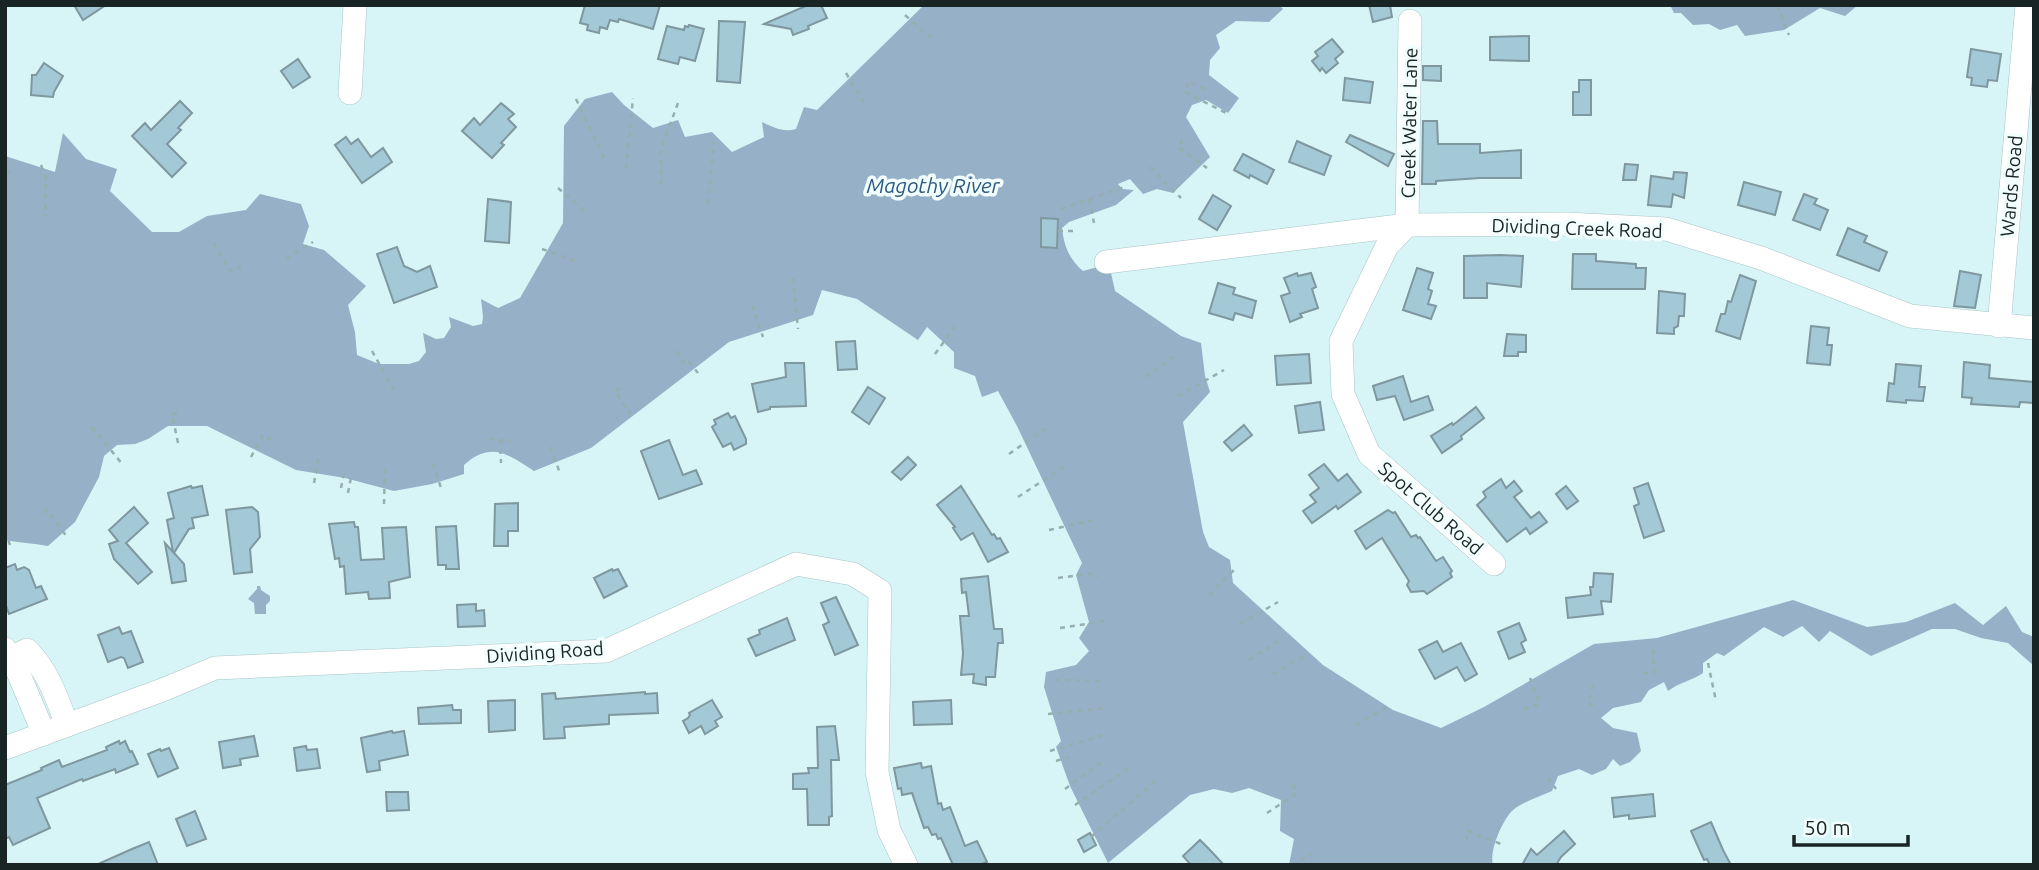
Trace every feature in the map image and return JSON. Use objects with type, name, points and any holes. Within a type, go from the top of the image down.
[{"type":"street","points":[[350,93],[355,5]]},
{"type":"street","name":"Wards Road","points":[[1998,326],[2027,5]]},
{"type":"street","name":"Creek Water Lane","points":[[1407,225],[1410,21]]},
{"type":"street","name":"Dividing Creek Road","points":[[1106,262],[1407,225],[1566,224],[1666,229],[1761,258],[1910,316],[2034,328]]},
{"type":"street","name":"Spot Club Road","points":[[1407,225],[1387,246],[1341,341],[1343,394],[1369,454],[1494,564]]},
{"type":"street","name":"Dividing Road","points":[[5,748],[215,668],[606,651],[796,564],[853,574],[880,591],[877,772],[889,830],[906,865]]},
{"type":"street","points":[[44,734],[8,654],[27,650],[34,657],[53,687],[67,725]]},
{"type":"path","points":[[1777,5],[1790,35]]},
{"type":"path","points":[[905,15],[932,39]]},
{"type":"path","points":[[846,73],[864,103]]},
{"type":"path","points":[[1205,89],[1189,81],[1185,92],[1230,115]]},
{"type":"path","points":[[626,168],[634,98]]},
{"type":"path","points":[[576,99],[606,162]]},
{"type":"path","points":[[661,185],[662,149],[678,103]]},
{"type":"path","points":[[1183,140],[1178,146],[1207,168]]},
{"type":"path","points":[[708,204],[714,142]]},
{"type":"path","points":[[41,165],[46,179],[45,216]]},
{"type":"path","points":[[1150,167],[1181,198]]},
{"type":"path","points":[[5,185],[10,168]]},
{"type":"path","points":[[1060,209],[1126,186]]},
{"type":"path","points":[[558,188],[587,213]]},
{"type":"path","points":[[1089,199],[1094,223]]},
{"type":"path","points":[[1058,231],[1074,230]]},
{"type":"path","points":[[286,259],[313,242]]},
{"type":"path","points":[[214,243],[230,271],[242,266]]},
{"type":"path","points":[[542,249],[578,262]]},
{"type":"path","points":[[793,278],[799,328]]},
{"type":"path","points":[[752,305],[763,337]]},
{"type":"path","points":[[935,354],[956,325]]},
{"type":"path","points":[[372,351],[395,393]]},
{"type":"path","points":[[676,351],[684,363],[688,361],[698,373]]},
{"type":"path","points":[[1146,377],[1179,353]]},
{"type":"path","points":[[1178,396],[1224,370]]},
{"type":"path","points":[[620,388],[615,391],[630,414]]},
{"type":"path","points":[[178,443],[172,414],[179,413]]},
{"type":"path","points":[[92,427],[123,465]]},
{"type":"path","points":[[1009,454],[1046,428]]},
{"type":"path","points":[[251,457],[263,435],[271,440]]},
{"type":"path","points":[[489,439],[511,441]]},
{"type":"path","points":[[500,440],[501,463]]},
{"type":"path","points":[[550,447],[560,473]]},
{"type":"path","points":[[314,483],[319,456]]},
{"type":"path","points":[[433,463],[442,491]]},
{"type":"path","points":[[1018,497],[1063,465]]},
{"type":"path","points":[[384,504],[385,467]]},
{"type":"path","points":[[341,488],[344,473]]},
{"type":"path","points":[[348,493],[351,477]]},
{"type":"path","points":[[44,513],[47,510],[67,537]]},
{"type":"path","points":[[1049,530],[1094,520],[1093,516]]},
{"type":"path","points":[[5,531],[10,545]]},
{"type":"path","points":[[1209,595],[1235,569]]},
{"type":"path","points":[[1059,578],[1096,573],[1097,579]]},
{"type":"path","points":[[1240,624],[1278,602]]},
{"type":"path","points":[[1060,628],[1105,621]]},
{"type":"path","points":[[1249,660],[1283,638]]},
{"type":"path","points":[[1643,673],[1654,673],[1653,649]]},
{"type":"path","points":[[1273,674],[1304,656]]},
{"type":"path","points":[[1708,663],[1716,701]]},
{"type":"path","points":[[1524,709],[1540,704],[1530,678]]},
{"type":"path","points":[[1055,680],[1103,681]]},
{"type":"path","points":[[1593,706],[1588,703],[1595,681]]},
{"type":"path","points":[[1356,725],[1390,705]]},
{"type":"path","points":[[1048,714],[1105,708]]},
{"type":"path","points":[[1050,751],[1107,734]]},
{"type":"path","points":[[1056,761],[1069,757]]},
{"type":"path","points":[[1065,789],[1103,761]]},
{"type":"path","points":[[1075,805],[1132,766]]},
{"type":"path","points":[[1548,778],[1556,789]]},
{"type":"path","points":[[1091,837],[1154,782],[1151,779]]},
{"type":"path","points":[[1267,813],[1297,793],[1292,782]]},
{"type":"path","points":[[1466,841],[1468,831],[1501,844]]},
{"type":"path","points":[[1292,865],[1312,854]]},
{"type":"water","name":"Magothy River","points":[[924,5],[1279,5],[1283,9],[1269,22],[1236,21],[1216,35],[1220,48],[1210,60],[1209,75],[1239,98],[1228,113],[1206,100],[1192,105],[1186,117],[1210,157],[1173,193],[1157,189],[1143,194],[1130,179],[1118,184],[1122,189],[1134,190],[1116,205],[1069,222],[1062,228],[1063,235],[1071,257],[1083,271],[1109,264],[1115,291],[1181,336],[1201,343],[1210,392],[1183,422],[1203,532],[1209,547],[1230,560],[1233,583],[1323,665],[1393,710],[1441,728],[1484,707],[1594,644],[1657,638],[1793,600],[1867,627],[1906,622],[1955,603],[1983,625],[2006,606],[2022,632],[2034,637],[2034,666],[2008,643],[1955,629],[1932,629],[1871,656],[1830,631],[1819,642],[1802,626],[1783,637],[1764,627],[1724,656],[1717,653],[1703,663],[1703,673],[1699,676],[1668,691],[1664,682],[1649,690],[1641,702],[1613,708],[1601,718],[1613,728],[1637,733],[1641,751],[1630,762],[1620,766],[1613,759],[1606,769],[1592,775],[1579,769],[1558,776],[1552,791],[1515,808],[1500,829],[1493,852],[1493,865],[1289,865],[1294,839],[1280,831],[1281,800],[1249,788],[1232,793],[1214,789],[1190,795],[1108,863],[1070,786],[1056,747],[1061,741],[1044,687],[1046,672],[1076,665],[1089,651],[1079,638],[1089,622],[1076,575],[1082,563],[1017,426],[998,391],[982,397],[975,376],[954,368],[954,352],[927,327],[918,340],[857,299],[822,290],[813,315],[729,342],[591,448],[534,471],[508,455],[483,453],[464,465],[464,474],[432,484],[394,491],[345,478],[296,470],[207,426],[168,426],[135,444],[117,445],[104,456],[99,477],[75,522],[48,546],[5,540],[5,156],[55,172],[63,133],[86,159],[117,169],[110,191],[152,232],[179,232],[207,216],[246,210],[260,194],[301,204],[309,226],[303,244],[324,250],[366,286],[348,305],[355,332],[357,355],[379,364],[409,364],[419,361],[426,352],[423,333],[436,339],[444,338],[451,327],[449,317],[473,326],[482,324],[481,299],[498,308],[520,298],[563,223],[564,126],[585,99],[612,92],[653,128],[678,120],[685,137],[712,132],[732,152],[764,137],[762,122],[782,130],[796,129],[804,107],[817,110]]},
{"type":"water","points":[[1670,5],[1858,5],[1845,16],[1820,8],[1784,30],[1745,36],[1737,25],[1720,30],[1709,24],[1693,25],[1681,13],[1674,13]]},
{"type":"water","points":[[257,586],[270,596],[266,614],[255,614],[254,603],[248,599]]},
{"type":"building","points":[[74,5],[106,5],[83,20]]},
{"type":"building","points":[[585,5],[660,5],[653,29],[619,19],[618,22],[610,20],[607,29],[600,27],[599,33],[587,30],[588,25],[580,23]]},
{"type":"building","points":[[808,5],[821,5],[827,18],[793,35],[791,29],[764,24]]},
{"type":"building","points":[[1369,5],[1390,5],[1392,17],[1373,22]]},
{"type":"building","points":[[719,21],[745,22],[740,83],[717,81]]},
{"type":"building","points":[[667,26],[684,30],[685,26],[704,29],[695,61],[680,57],[678,64],[658,59]]},
{"type":"building","points":[[1529,36],[1529,61],[1490,60],[1490,37]]},
{"type":"building","points":[[1332,39],[1343,52],[1335,59],[1338,63],[1326,73],[1322,68],[1320,71],[1312,61],[1318,56],[1315,52]]},
{"type":"building","points":[[1971,49],[2001,54],[1997,81],[1988,80],[1987,87],[1971,85],[1972,78],[1967,77]]},
{"type":"building","points":[[298,59],[310,77],[293,88],[281,71]]},
{"type":"building","points":[[44,63],[63,76],[53,97],[31,95],[32,75],[36,75]]},
{"type":"building","points":[[1423,66],[1441,66],[1441,81],[1423,80]]},
{"type":"building","points":[[1345,78],[1373,82],[1370,103],[1343,100]]},
{"type":"building","points":[[1579,80],[1591,80],[1591,115],[1573,115],[1573,92],[1579,92]]},
{"type":"building","points":[[180,101],[192,113],[178,128],[181,130],[167,144],[186,163],[172,177],[132,136],[145,123],[151,130]]},
{"type":"building","points":[[501,103],[514,114],[508,119],[516,127],[492,158],[462,131],[474,118],[480,125]]},
{"type":"building","points":[[1423,121],[1437,121],[1438,144],[1480,144],[1480,153],[1521,150],[1521,178],[1480,178],[1422,184]]},
{"type":"building","points":[[1350,135],[1394,154],[1388,166],[1346,142]]},
{"type":"building","points":[[346,137],[351,144],[358,139],[371,157],[383,148],[392,162],[362,183],[335,145]]},
{"type":"building","points":[[1297,141],[1331,156],[1324,175],[1289,162]]},
{"type":"building","points":[[1243,154],[1274,170],[1267,184],[1234,170]]},
{"type":"building","points":[[1625,164],[1638,165],[1636,180],[1623,180]]},
{"type":"building","points":[[1674,172],[1687,173],[1684,198],[1673,194],[1671,207],[1648,205],[1651,176],[1673,179]]},
{"type":"building","points":[[1744,182],[1781,192],[1775,215],[1738,205]]},
{"type":"building","points":[[1804,194],[1817,199],[1814,204],[1828,210],[1820,230],[1793,220]]},
{"type":"building","points":[[1213,195],[1231,206],[1217,230],[1199,219]]},
{"type":"building","points":[[488,199],[511,202],[509,243],[485,241]]},
{"type":"building","points":[[1041,218],[1058,219],[1057,248],[1041,247]]},
{"type":"building","points":[[1848,228],[1867,236],[1864,242],[1887,252],[1879,271],[1837,255]]},
{"type":"building","points":[[397,247],[404,266],[417,272],[430,266],[437,287],[394,303],[377,254]]},
{"type":"building","points":[[1573,254],[1596,254],[1596,261],[1636,264],[1636,268],[1646,268],[1645,289],[1572,289]]},
{"type":"building","points":[[1464,256],[1523,256],[1521,287],[1487,283],[1487,298],[1464,298]]},
{"type":"building","points":[[1417,268],[1433,273],[1428,289],[1432,291],[1428,304],[1436,306],[1431,319],[1403,310]]},
{"type":"building","points":[[1960,271],[1981,275],[1975,308],[1954,306]]},
{"type":"building","points":[[1297,273],[1298,276],[1311,273],[1316,287],[1312,289],[1318,308],[1300,314],[1302,317],[1290,322],[1281,296],[1290,293],[1284,278]]},
{"type":"building","points":[[1740,275],[1756,281],[1740,339],[1716,331],[1721,314],[1725,314],[1728,301],[1731,302]]},
{"type":"building","points":[[1218,283],[1235,288],[1233,294],[1256,301],[1252,318],[1235,313],[1233,320],[1209,313]]},
{"type":"building","points":[[1659,291],[1685,294],[1684,316],[1679,316],[1674,334],[1657,333]]},
{"type":"building","points":[[1811,326],[1829,328],[1827,345],[1832,345],[1830,365],[1807,363]]},
{"type":"building","points":[[1507,334],[1526,335],[1526,352],[1518,352],[1518,356],[1504,356]]},
{"type":"building","points":[[855,341],[857,369],[838,370],[836,342]]},
{"type":"building","points":[[1309,354],[1311,383],[1277,385],[1275,356]]},
{"type":"building","points":[[1964,362],[1990,365],[1989,378],[2034,382],[2034,403],[2020,402],[2019,407],[1971,404],[1972,398],[1962,397]]},
{"type":"building","points":[[785,363],[804,363],[806,406],[770,407],[758,412],[752,384],[786,377]]},
{"type":"building","points":[[1896,364],[1921,366],[1919,387],[1925,387],[1923,401],[1887,401],[1889,383],[1894,384]]},
{"type":"building","points":[[1403,376],[1411,402],[1428,396],[1433,410],[1404,420],[1395,396],[1377,400],[1373,386]]},
{"type":"building","points":[[868,387],[885,398],[869,424],[852,412]]},
{"type":"building","points":[[1320,402],[1324,430],[1299,433],[1295,406]]},
{"type":"building","points":[[1476,407],[1484,418],[1442,453],[1431,436],[1452,423],[1453,425]]},
{"type":"building","points":[[728,413],[731,418],[735,416],[746,439],[746,444],[734,450],[731,443],[723,447],[712,427],[716,424],[714,420]]},
{"type":"building","points":[[1244,425],[1252,435],[1232,451],[1224,442]]},
{"type":"building","points":[[669,440],[683,475],[696,470],[702,484],[659,499],[641,451]]},
{"type":"building","points":[[908,457],[916,465],[901,480],[892,472]]},
{"type":"building","points":[[1324,464],[1338,481],[1347,474],[1361,492],[1312,523],[1303,511],[1316,502],[1310,495],[1319,488],[1309,475]]},
{"type":"building","points":[[1501,479],[1506,488],[1514,481],[1522,491],[1514,497],[1531,518],[1539,512],[1547,522],[1530,534],[1526,528],[1507,542],[1477,505],[1486,497],[1483,492]]},
{"type":"building","points":[[1648,483],[1664,531],[1644,538],[1634,506],[1639,504],[1634,488]]},
{"type":"building","points":[[191,486],[202,486],[208,515],[192,518],[194,528],[189,529],[174,553],[184,564],[186,581],[172,583],[165,543],[173,552],[167,520],[174,518],[168,493]]},
{"type":"building","points":[[961,486],[992,535],[1000,538],[1008,552],[988,562],[973,533],[961,540],[953,528],[955,527],[937,505]]},
{"type":"building","points":[[1566,486],[1578,501],[1567,509],[1556,494]]},
{"type":"building","points":[[518,503],[518,531],[508,531],[508,546],[494,546],[495,504]]},
{"type":"building","points":[[134,507],[148,523],[126,543],[152,572],[138,584],[114,559],[109,544],[118,541],[109,530]]},
{"type":"building","points":[[252,507],[258,512],[260,537],[250,549],[252,572],[234,574],[226,510]]},
{"type":"building","points":[[1388,510],[1395,512],[1411,537],[1420,537],[1436,561],[1443,557],[1452,571],[1452,577],[1427,594],[1424,591],[1411,592],[1407,585],[1409,581],[1382,538],[1366,549],[1355,531]]},
{"type":"building","points":[[354,522],[355,527],[358,527],[361,560],[384,559],[382,528],[406,527],[410,577],[389,582],[390,598],[369,599],[368,592],[346,594],[344,566],[340,567],[339,558],[335,559],[329,524]]},
{"type":"building","points":[[456,526],[459,569],[446,569],[446,565],[438,565],[436,527]]},
{"type":"building","points":[[15,564],[17,570],[24,567],[29,570],[36,588],[41,586],[47,599],[9,614],[5,603],[5,568]]},
{"type":"building","points":[[612,569],[618,569],[627,586],[604,598],[594,578]]},
{"type":"building","points":[[1594,573],[1613,574],[1611,602],[1601,601],[1603,614],[1568,618],[1566,598],[1591,595]]},
{"type":"building","points":[[988,576],[994,629],[1002,629],[1003,643],[998,643],[995,677],[986,677],[986,685],[973,683],[974,674],[961,675],[963,653],[960,616],[969,616],[966,592],[962,593],[961,579]]},
{"type":"building","points":[[836,597],[858,645],[835,655],[823,625],[829,622],[821,603]]},
{"type":"building","points":[[476,604],[476,611],[484,610],[485,626],[458,627],[457,605]]},
{"type":"building","points":[[787,618],[795,640],[756,656],[748,639],[760,634],[759,630]]},
{"type":"building","points":[[1519,623],[1526,640],[1521,643],[1525,652],[1509,659],[1498,632]]},
{"type":"building","points":[[119,627],[122,634],[131,631],[143,662],[128,668],[121,657],[108,662],[98,635]]},
{"type":"building","points":[[1437,641],[1443,652],[1461,643],[1477,674],[1465,681],[1457,667],[1435,679],[1419,650]]},
{"type":"building","points":[[555,693],[556,699],[657,693],[658,713],[609,715],[609,724],[564,727],[565,738],[544,739],[542,694]]},
{"type":"building","points":[[515,700],[515,730],[489,732],[488,701]]},
{"type":"building","points":[[712,700],[722,717],[715,721],[718,726],[705,734],[701,726],[689,733],[683,721],[688,718],[689,713]]},
{"type":"building","points":[[951,700],[952,724],[914,725],[913,702]]},
{"type":"building","points":[[452,705],[453,710],[461,710],[461,723],[419,724],[418,708]]},
{"type":"building","points":[[835,726],[839,760],[831,760],[832,816],[829,817],[829,825],[808,825],[807,789],[793,789],[793,774],[809,773],[808,768],[818,768],[817,727]]},
{"type":"building","points":[[404,731],[408,755],[379,761],[380,770],[367,772],[361,738]]},
{"type":"building","points":[[254,736],[258,756],[240,759],[241,765],[223,768],[219,742]]},
{"type":"building","points":[[119,741],[120,744],[125,741],[138,764],[116,773],[115,769],[83,781],[82,779],[37,798],[50,828],[13,845],[9,837],[5,839],[5,785],[59,760],[62,767],[107,750],[106,747]]},
{"type":"building","points":[[306,746],[307,750],[317,749],[320,768],[297,771],[294,748]]},
{"type":"building","points":[[169,748],[178,768],[158,777],[148,754]]},
{"type":"building","points":[[921,763],[922,768],[931,766],[938,804],[941,803],[943,810],[950,807],[965,846],[977,841],[987,862],[979,865],[953,865],[941,838],[938,839],[936,834],[932,835],[928,827],[924,828],[912,793],[902,795],[901,788],[898,789],[894,768]]},
{"type":"building","points":[[386,792],[408,792],[409,810],[387,811]]},
{"type":"building","points":[[1653,794],[1655,816],[1629,819],[1629,815],[1614,817],[1612,798]]},
{"type":"building","points":[[195,811],[206,839],[187,846],[176,819]]},
{"type":"building","points":[[1711,822],[1731,865],[1710,865],[1707,859],[1704,860],[1691,831]]},
{"type":"building","points":[[1564,831],[1575,844],[1556,865],[1522,865],[1531,849],[1537,855]]},
{"type":"building","points":[[1090,833],[1096,845],[1084,852],[1078,840]]},
{"type":"building","points":[[1200,840],[1224,865],[1191,865],[1183,856]]},
{"type":"building","points":[[149,842],[158,865],[96,865],[132,849]]}]
